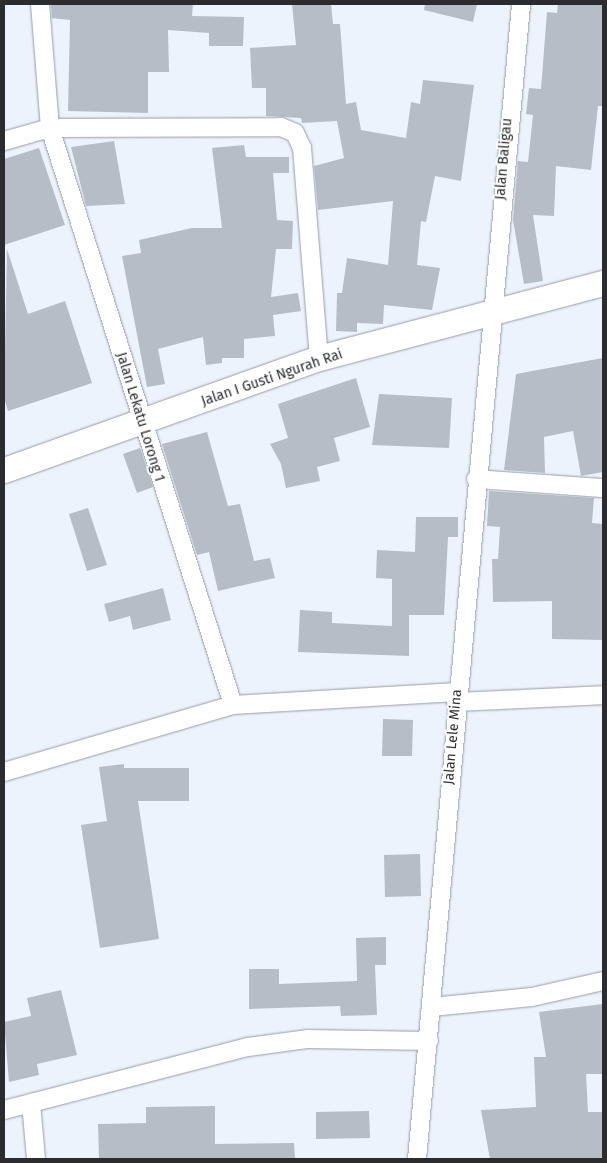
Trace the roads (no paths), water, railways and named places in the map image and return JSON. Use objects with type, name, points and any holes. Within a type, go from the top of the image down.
[{"type":"main road","name":"Jalan I Gusti Ngurah Rai","points":[[4,470],[141,425],[319,358],[490,315],[603,283]]},
{"type":"street","name":"Jalan Lekatu Lorong 1","points":[[40,4],[50,128],[141,425],[232,705]]},
{"type":"street","name":"Jalan Baligau","points":[[490,315],[521,4]]},
{"type":"street","points":[[4,141],[50,128],[281,127],[295,133],[302,148],[319,358]]},
{"type":"street","name":"Jalan Lele Mina","points":[[417,1159],[432,1007],[456,697],[490,315]]},
{"type":"street","points":[[476,479],[603,488]]},
{"type":"street","points":[[4,772],[232,705],[603,694]]},
{"type":"street","points":[[432,1007],[532,996],[603,980]]},
{"type":"street","points":[[4,1110],[279,1042],[429,1041]]},
{"type":"street","points":[[31,1103],[36,1159]]}]
